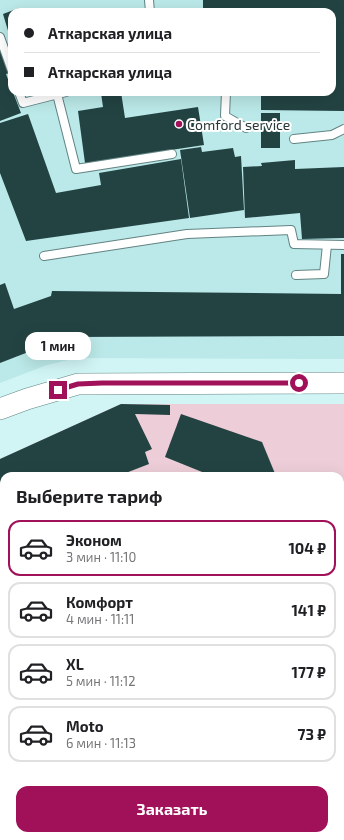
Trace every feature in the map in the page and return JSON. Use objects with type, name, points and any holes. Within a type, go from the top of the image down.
[{"type":"street","points":[[0,409],[78,384],[344,383]]},
{"type":"lane","points":[[0,37],[8,60]]},
{"type":"lane","points":[[20,96],[23,103],[49,96]]},
{"type":"lane","points":[[58,96],[76,169],[172,154]]},
{"type":"lane","points":[[226,96],[225,116],[246,128]]},
{"type":"lane","points":[[294,139],[332,135],[344,129]]},
{"type":"lane","points":[[44,256],[187,234],[291,230],[294,244],[344,245]]},
{"type":"lane","points":[[296,274],[324,274],[327,245]]},
{"type":"shaded area","points":[[0,0],[344,0],[344,359],[77,358],[47,365],[0,383]]},
{"type":"shaded area","points":[[121,404],[344,404],[344,472],[0,472],[0,459]]},
{"type":"building","points":[[203,0],[344,0],[344,111],[261,110],[261,96],[336,96],[336,8],[203,8]]},
{"type":"building","points":[[8,12],[8,31],[3,14]]},
{"type":"building","points":[[0,50],[8,70],[8,73],[6,74],[8,79],[8,96],[14,96],[21,113],[0,121]]},
{"type":"building","points":[[101,96],[122,96],[125,118],[198,107],[204,145],[85,163],[78,111],[103,107]]},
{"type":"building","points":[[261,113],[280,113],[280,148],[261,148]]},
{"type":"building","points":[[28,114],[56,193],[101,185],[99,173],[181,159],[189,218],[26,241],[0,173],[0,123]]},
{"type":"building","points":[[201,147],[202,152],[233,148],[235,157],[241,156],[244,210],[190,218],[180,150]]},
{"type":"building","points":[[295,160],[295,169],[344,167],[344,238],[302,239],[300,213],[245,218],[243,167],[262,166],[261,163]]},
{"type":"building","points":[[341,254],[344,254],[344,336],[67,337],[0,363],[0,285],[5,283],[14,309],[51,296],[52,291],[341,294]]},
{"type":"building","points":[[121,404],[170,405],[170,415],[135,414],[152,449],[145,452],[149,464],[128,472],[0,472],[0,459]]},
{"type":"building","points":[[181,414],[262,442],[274,472],[202,472],[165,457]]},
{"type":"place","name":"Comford service","points":[[179,124]]},
{"type":"route","points":[[58,390],[78,384],[102,383],[299,383]]}]
